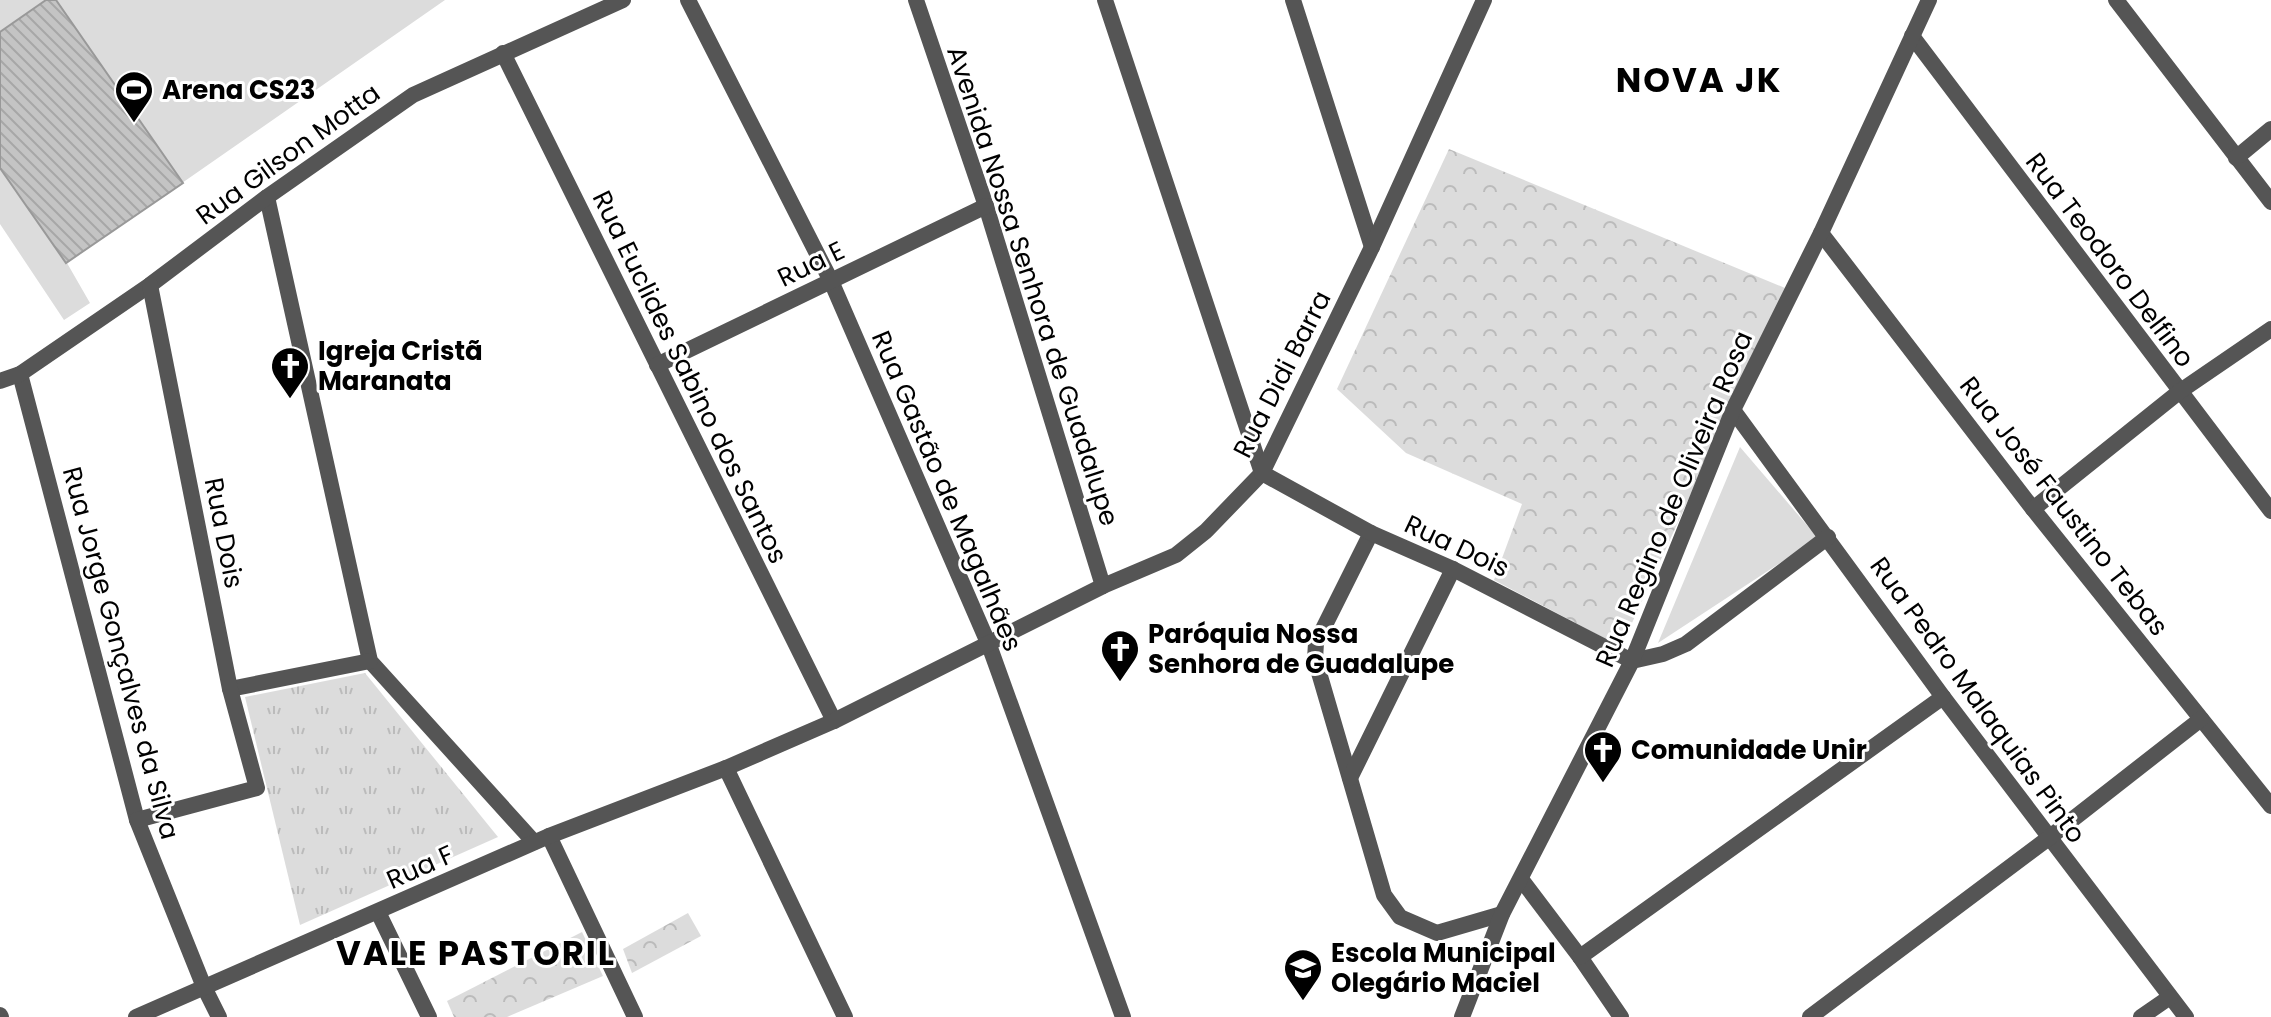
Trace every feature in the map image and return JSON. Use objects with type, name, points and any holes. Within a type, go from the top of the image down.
[{"type":"street","name":"Rua Gilson Motta","points":[[0,381],[20,374],[150,285],[267,197],[413,95],[623,0]]},
{"type":"street","name":"Rua Gastão de Magalhães","points":[[688,0],[831,281],[989,645],[1123,1017]]},
{"type":"street","name":"Avenida Nossa Senhora de Guadalupe","points":[[916,0],[986,206],[1103,586]]},
{"type":"street","points":[[1105,0],[1262,473]]},
{"type":"street","points":[[1293,0],[1372,247]]},
{"type":"street","name":"Rua Didi Barra","points":[[726,768],[834,721],[1103,586],[1176,555],[1206,531],[1262,473],[1372,247],[1484,0]]},
{"type":"street","name":"Rua Regino de Oliveira Rosa","points":[[1462,1017],[1502,914],[1632,661],[1733,410],[1821,233],[1929,0]]},
{"type":"street","points":[[2116,0],[2271,202]]},
{"type":"street","name":"Rua Teodoro Delfino","points":[[1912,36],[2271,511]]},
{"type":"street","name":"Rua Euclides Sabino dos Santos","points":[[503,53],[834,721]]},
{"type":"street","points":[[2236,158],[2271,129]]},
{"type":"street","points":[[267,197],[370,661],[542,839],[635,1017]]},
{"type":"street","name":"Rua E","points":[[657,365],[986,206]]},
{"type":"street","name":"Rua José Faustino Tebas","points":[[1821,233],[2033,509],[2271,806]]},
{"type":"street","name":"Rua Dois","points":[[137,820],[257,788],[230,689],[150,285]]},
{"type":"street","points":[[2033,509],[2179,392],[2271,329]]},
{"type":"street","name":"Rua Jorge Gonçalves da Silva","points":[[20,374],[137,820],[219,1017]]},
{"type":"street","name":"Rua Pedro Malaquias Pinto","points":[[1733,410],[1943,697],[2186,1017]]},
{"type":"street","name":"Rua Dois","points":[[1262,473],[1371,533],[1453,569],[1632,661]]},
{"type":"street","points":[[1371,533],[1316,643],[1315,659],[1384,895],[1400,917],[1437,933],[1502,914]]},
{"type":"street","points":[[1632,661],[1663,654],[1686,644],[1828,537]]},
{"type":"street","points":[[1350,778],[1453,569]]},
{"type":"street","points":[[230,689],[370,661]]},
{"type":"street","points":[[1580,957],[1943,697]]},
{"type":"street","points":[[1810,1017],[2201,719]]},
{"type":"street","points":[[726,768],[845,1017]]},
{"type":"street","name":"Rua F","points":[[136,1017],[542,839],[726,768]]},
{"type":"street","points":[[1521,879],[1621,1017]]},
{"type":"street","points":[[378,912],[429,1017]]},
{"type":"street","points":[[2141,1017],[2170,997]]},
{"type":"green space","name":"Arena CS23","points":[[0,0],[445,0],[67,263],[90,303],[64,320],[0,224]]},
{"type":"green space","points":[[1449,149],[1785,288],[1621,647],[1494,580],[1522,504],[1406,453],[1337,389]]},
{"type":"green space","points":[[1740,447],[1818,538],[1658,643]]},
{"type":"green space","points":[[365,673],[498,837],[300,925],[245,697]]},
{"type":"green space","points":[[688,913],[701,936],[632,973],[623,949]]},
{"type":"green space","points":[[582,932],[603,976],[507,1017],[454,1017],[447,1001]]},
{"type":"building","points":[[46,0],[56,0],[183,183],[66,263],[0,168],[0,32]]},
{"type":"place","name":"Arena CS23","points":[[134,124]]},
{"type":"place","name":"Igreja Cristã Maranata","points":[[290,400]]},
{"type":"place","name":"Paróquia Nossa Senhora de Guadalupe","points":[[1120,683]]},
{"type":"place","name":"Comunidade Unir","points":[[1603,784]]},
{"type":"place","name":"Escola Municipal Olegário Maciel","points":[[1303,1002]]},
{"type":"district","name":"NOVA JK","points":[[1699,80]]},
{"type":"district","name":"VALE PASTORIL","points":[[476,953]]}]
